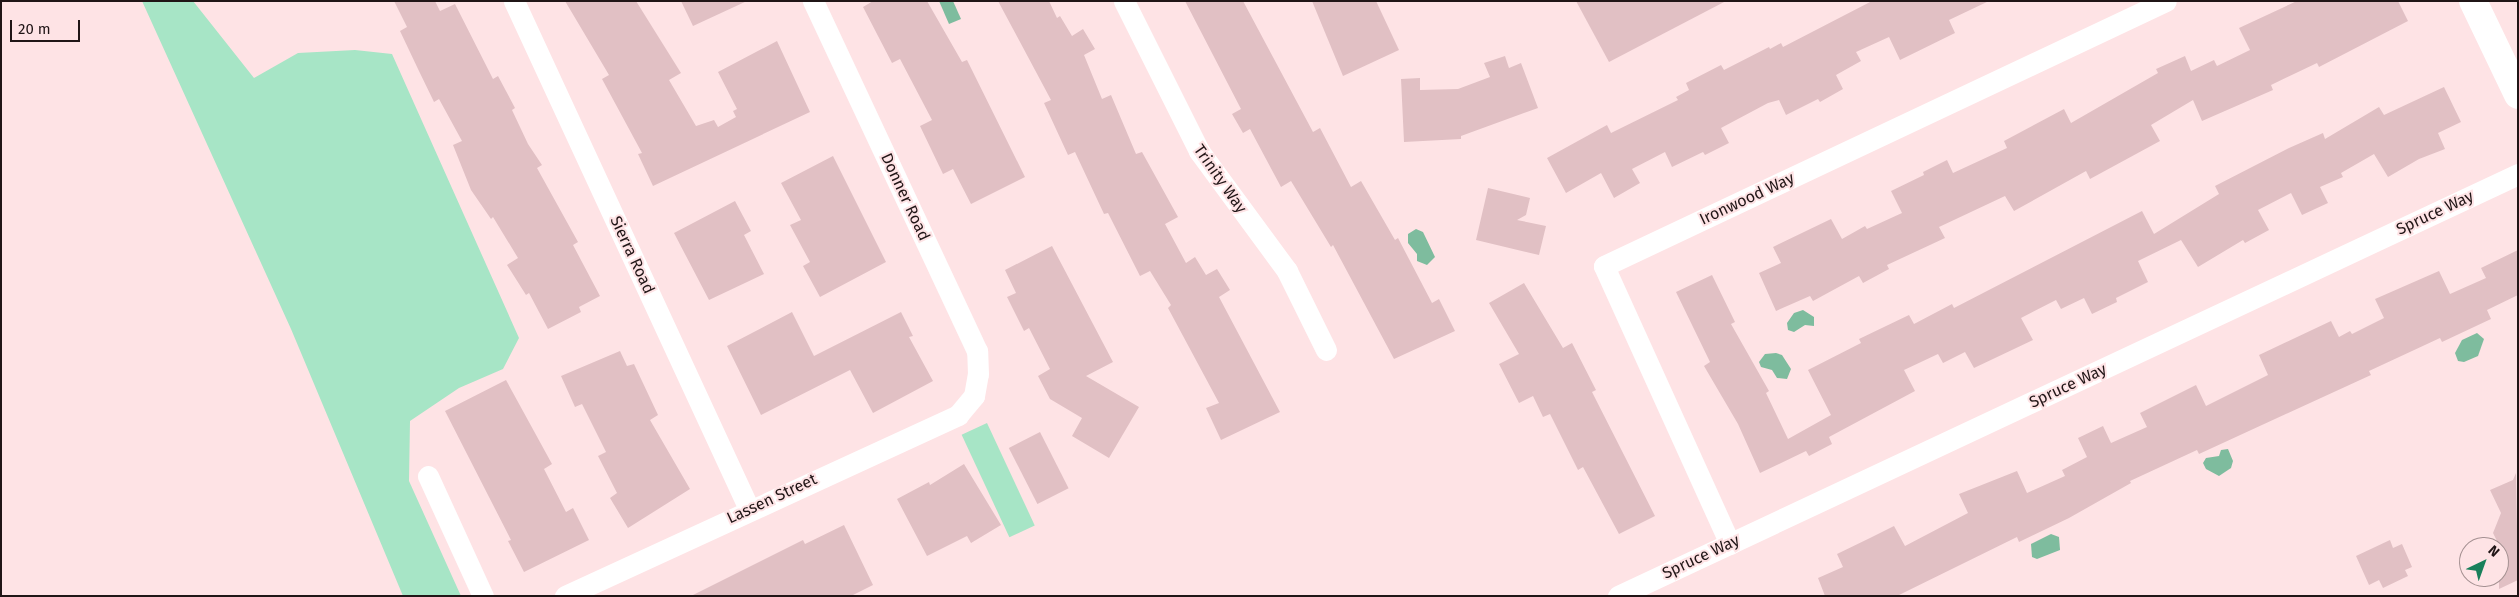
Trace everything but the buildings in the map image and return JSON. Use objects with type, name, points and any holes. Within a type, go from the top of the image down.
[{"type":"street","name":"Sierra Road","points":[[514,1],[749,509]]},
{"type":"street","name":"Donner Road","points":[[813,1],[977,351],[978,374],[974,396]]},
{"type":"street","name":"Trinity Way","points":[[1124,1],[1199,151],[1287,271],[1326,350]]},
{"type":"street","name":"Ironwood Way","points":[[1730,544],[1604,266],[2166,1]]},
{"type":"street","points":[[2473,1],[2518,94]]},
{"type":"street","name":"Spruce Way","points":[[1618,596],[2518,174]]},
{"type":"street","name":"Lassen Street","points":[[565,596],[749,509],[958,415],[974,396]]},
{"type":"street","points":[[428,476],[483,596]]},
{"type":"shaded area","points":[[142,1],[193,1],[254,78],[298,53],[355,50],[392,54],[519,338],[503,369],[459,388],[410,421],[409,481],[461,596],[403,596],[291,329]]},
{"type":"shaded area","points":[[939,1],[953,1],[961,19],[949,24]]},
{"type":"shaded area","points":[[1416,229],[1423,232],[1435,257],[1427,265],[1417,261],[1417,254],[1408,243],[1408,234]]},
{"type":"shaded area","points":[[1803,310],[1814,317],[1814,326],[1805,325],[1794,332],[1788,330],[1787,323],[1794,313]]},
{"type":"shaded area","points":[[2477,333],[2484,339],[2478,356],[2464,362],[2458,361],[2455,353],[2462,340]]},
{"type":"shaded area","points":[[1776,353],[1782,355],[1791,369],[1787,379],[1777,378],[1772,370],[1761,367],[1759,362],[1765,354]]},
{"type":"shaded area","points":[[987,423],[1035,525],[1009,537],[962,435]]},
{"type":"shaded area","points":[[2228,449],[2233,461],[2231,468],[2219,476],[2206,469],[2203,463],[2206,458],[2219,456],[2221,450]]},
{"type":"shaded area","points":[[2051,534],[2059,537],[2060,550],[2037,559],[2032,557],[2031,544]]}]
